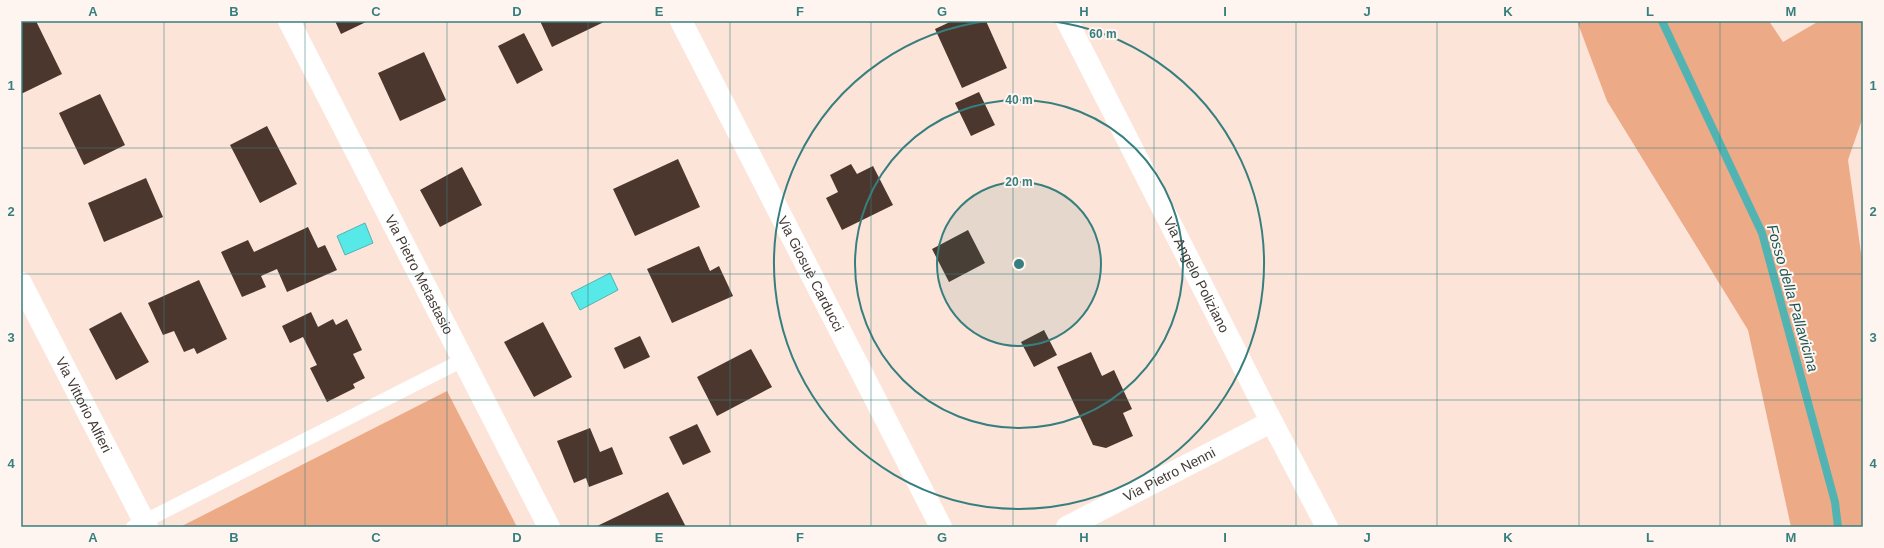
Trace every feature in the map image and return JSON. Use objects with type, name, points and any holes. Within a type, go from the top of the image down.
[{"type":"street","name":"Via Pietro Metastasio","points":[[289,21],[550,527]]},
{"type":"street","name":"Via Giosuè Carducci","points":[[681,21],[941,527]]},
{"type":"street","name":"Via Angelo Poliziano","points":[[1067,21],[1271,422],[1327,527]]},
{"type":"street","name":"Via Vittorio Alfieri","points":[[21,283],[141,525]]},
{"type":"street","name":"Via Pietro Nenni","points":[[1068,527],[1271,422]]},
{"type":"lane","points":[[141,525],[463,360]]},
{"type":"shaded area","points":[[1577,21],[1769,21],[1783,42],[1819,21],[1863,21],[1863,117],[1848,160],[1863,267],[1863,527],[1791,527],[1748,330],[1607,101]]},
{"type":"shaded area","points":[[447,391],[517,527],[182,526]]},
{"type":"water","points":[[365,223],[373,243],[345,255],[337,236]]},
{"type":"water","points":[[610,273],[618,290],[580,310],[571,293]]},
{"type":"building","points":[[36,21],[62,74],[21,94],[21,22]]},
{"type":"building","points":[[335,21],[368,21],[341,34]]},
{"type":"building","points":[[540,21],[606,21],[552,47]]},
{"type":"building","points":[[952,21],[986,21],[1007,68],[962,88],[935,29]]},
{"type":"building","points":[[524,33],[543,70],[517,84],[498,46]]},
{"type":"building","points":[[424,52],[446,100],[400,121],[378,73]]},
{"type":"building","points":[[979,92],[995,125],[971,136],[955,103]]},
{"type":"building","points":[[100,94],[125,145],[84,165],[59,113]]},
{"type":"building","points":[[267,126],[297,184],[260,203],[230,145]]},
{"type":"building","points":[[678,159],[700,207],[635,236],[613,189]]},
{"type":"building","points":[[851,164],[857,174],[873,166],[893,205],[842,230],[826,198],[838,192],[830,175]]},
{"type":"building","points":[[462,167],[482,205],[440,227],[420,190]]},
{"type":"building","points":[[146,178],[163,217],[104,242],[88,203]]},
{"type":"building","points":[[308,227],[318,248],[325,245],[337,270],[287,292],[277,269],[261,276],[266,287],[242,297],[221,252],[248,240],[254,252]]},
{"type":"building","points":[[968,230],[985,263],[949,282],[932,249]]},
{"type":"building","points":[[699,246],[710,271],[719,266],[733,296],[672,323],[647,269]]},
{"type":"building","points":[[199,280],[227,339],[197,354],[194,348],[184,352],[174,331],[163,335],[148,303]]},
{"type":"building","points":[[121,312],[149,362],[116,380],[89,329]]},
{"type":"building","points":[[311,312],[318,327],[333,319],[336,325],[347,319],[362,350],[353,354],[365,378],[353,384],[355,388],[327,402],[310,368],[317,365],[303,337],[290,343],[282,326]]},
{"type":"building","points":[[543,322],[572,377],[534,397],[504,342]]},
{"type":"building","points":[[1044,330],[1057,355],[1034,367],[1021,342]]},
{"type":"building","points":[[640,336],[650,357],[624,369],[614,348]]},
{"type":"building","points":[[751,349],[772,387],[717,416],[697,377]]},
{"type":"building","points":[[1091,352],[1102,376],[1114,370],[1132,409],[1123,413],[1133,436],[1106,448],[1093,445],[1057,367]]},
{"type":"building","points":[[697,424],[711,452],[683,465],[669,437]]},
{"type":"building","points":[[590,428],[600,452],[612,447],[623,474],[589,487],[586,478],[574,483],[557,441]]},
{"type":"building","points":[[668,492],[686,527],[595,527]]},
{"type":"waterway","name":"Fosso della Pallavicina","points":[[1662,21],[1762,233],[1835,502],[1838,527]]}]
